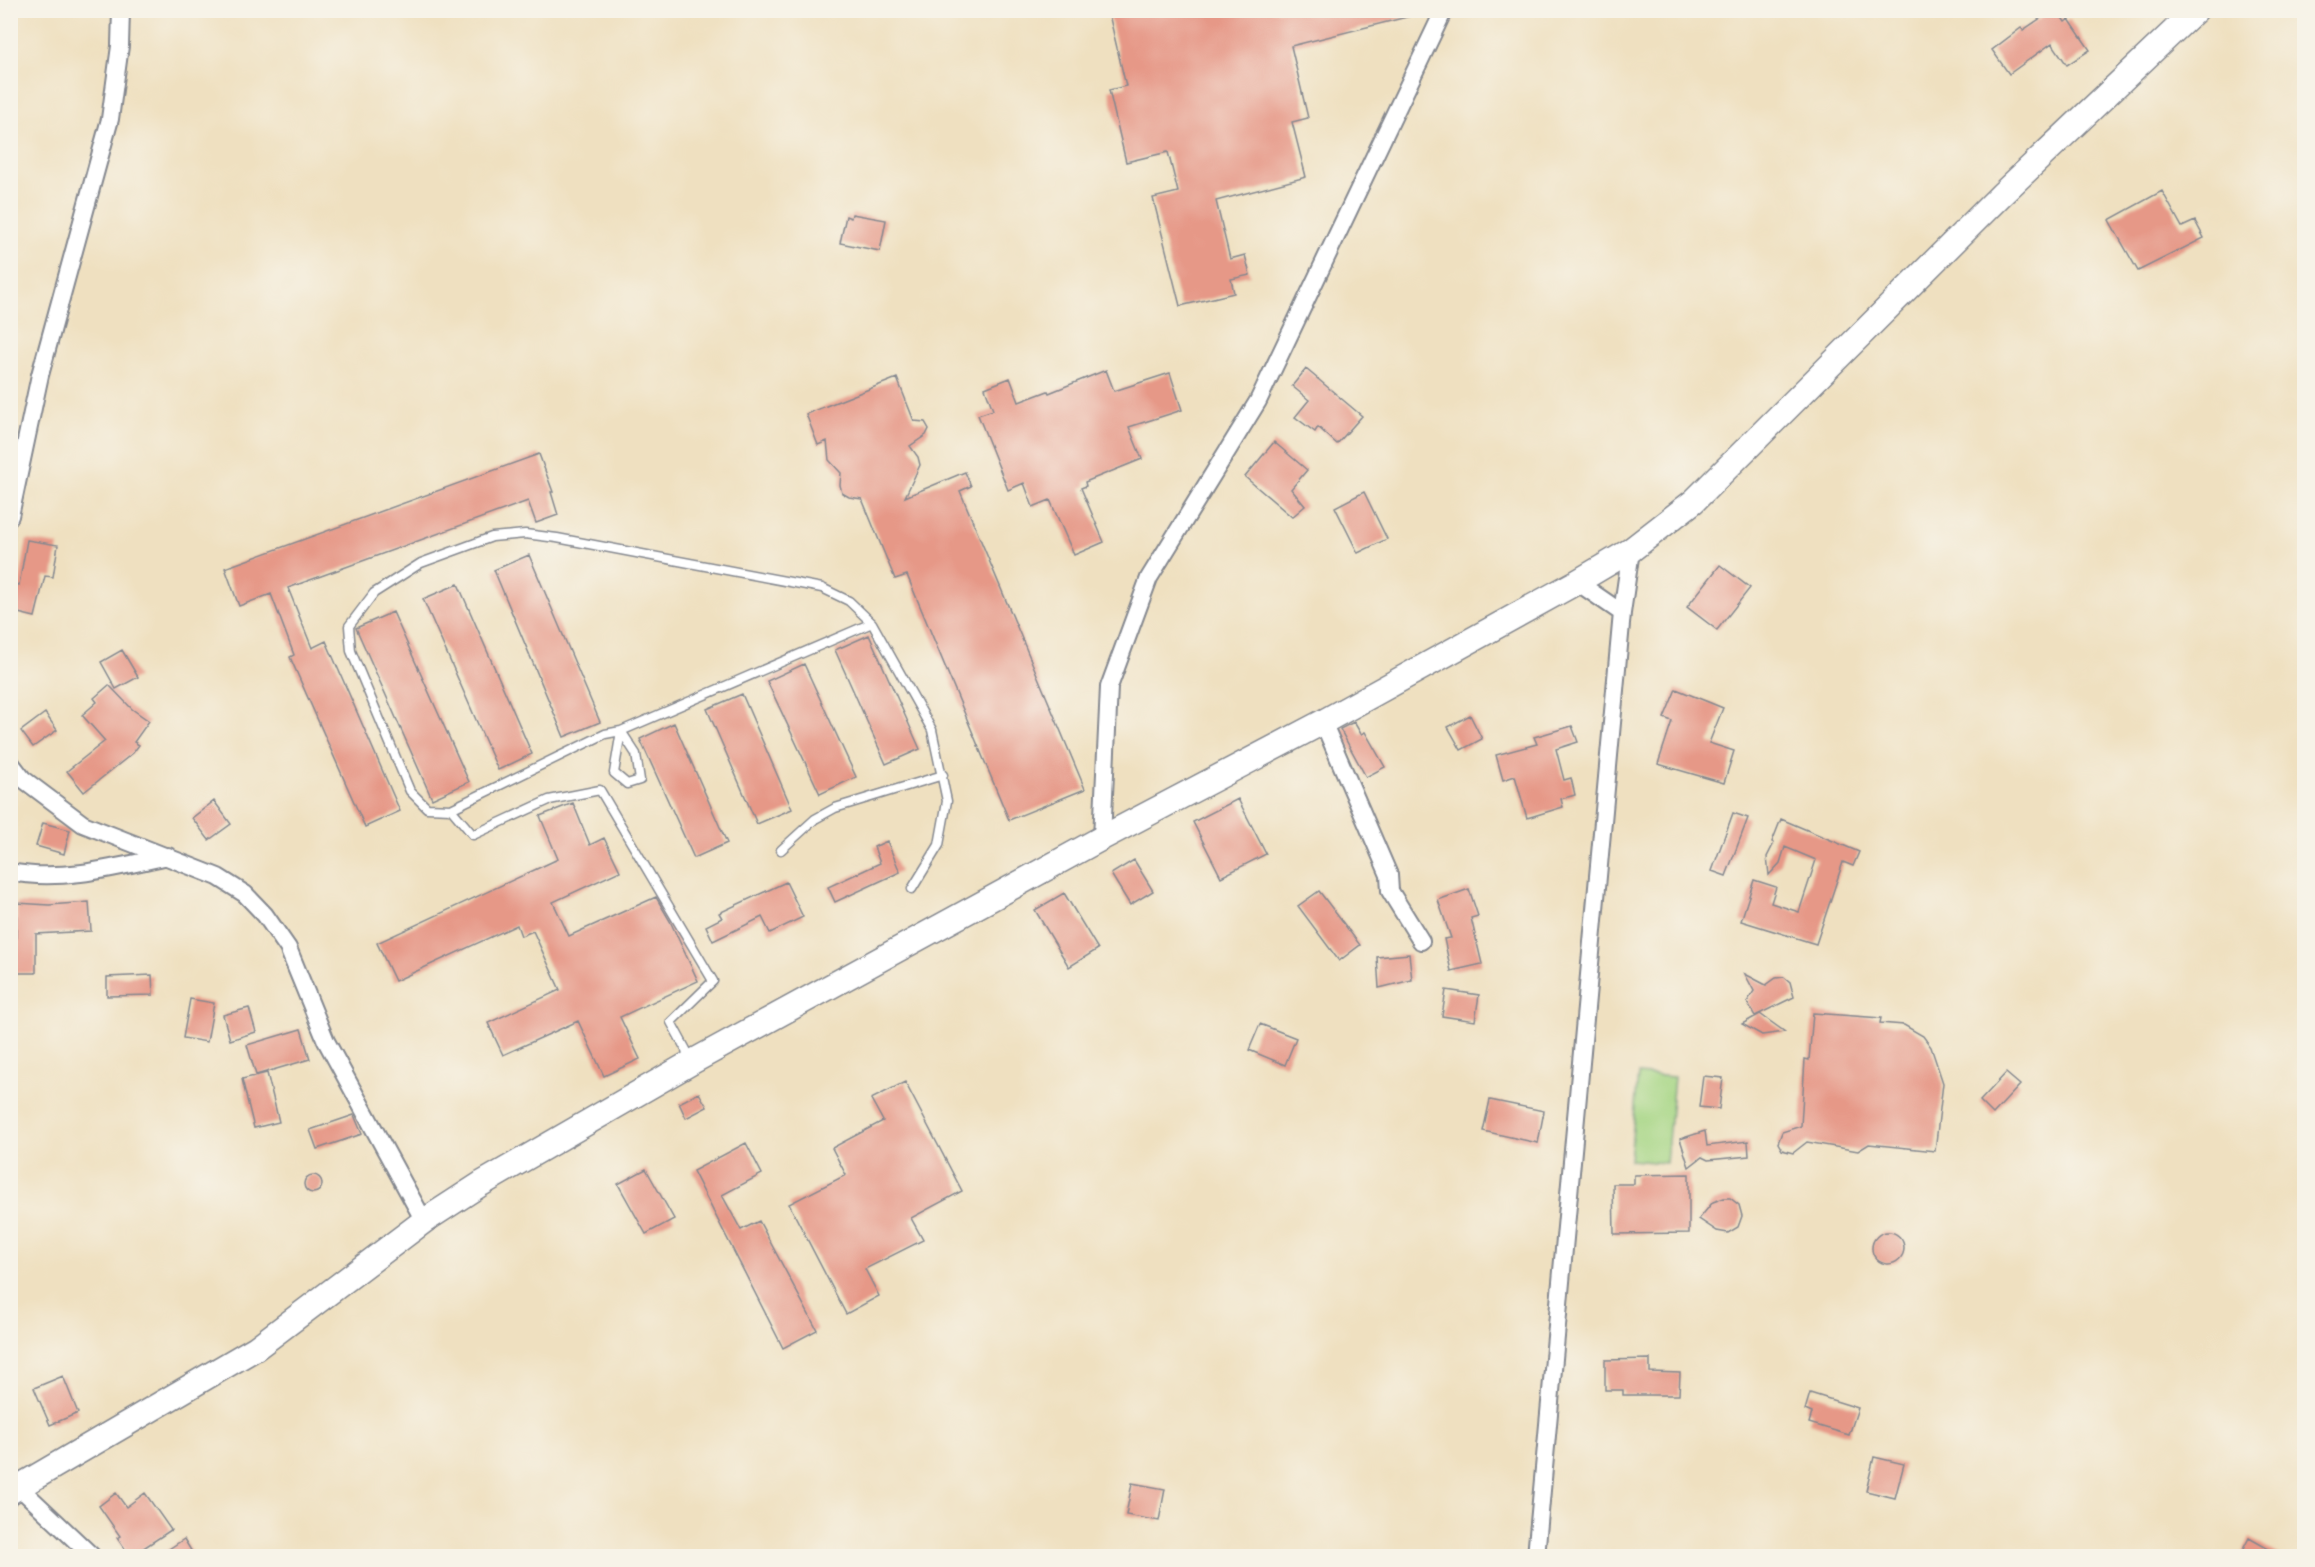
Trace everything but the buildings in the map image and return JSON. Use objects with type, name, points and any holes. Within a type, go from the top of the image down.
[{"type":"main road","points":[[15,1490],[256,1348],[424,1221],[481,1184],[692,1062],[1102,838],[1323,722],[1577,582],[1630,550],[1702,493],[2002,194],[2196,10]]},
{"type":"street","points":[[10,516],[40,375],[110,119],[120,46],[121,10]]},
{"type":"street","points":[[1102,838],[1109,687],[1149,578],[1258,401],[1444,10]]},
{"type":"street","points":[[1536,1557],[1622,613],[1630,550]]},
{"type":"street","points":[[1577,582],[1622,613]]},
{"type":"street","points":[[1323,722],[1389,875],[1389,891],[1421,941]]},
{"type":"street","points":[[10,762],[23,779],[83,824],[218,877],[245,894],[265,915],[288,948],[326,1041],[424,1221]]},
{"type":"street","points":[[10,872],[32,876],[93,872],[168,856]]},
{"type":"street","points":[[15,1490],[92,1557]]},
{"type":"lane","points":[[872,623],[621,731],[605,735],[451,809],[427,808],[410,791],[351,651],[349,626],[374,593],[421,563],[492,537],[525,534],[822,588],[849,601],[872,623],[932,730],[947,801],[939,845],[912,889]]},
{"type":"lane","points":[[621,731],[636,754],[640,780],[627,784],[614,773],[621,731]]},
{"type":"lane","points":[[781,850],[815,819],[835,808],[943,775]]},
{"type":"lane","points":[[451,809],[473,835],[549,800],[600,790],[713,981],[671,1022],[692,1062]]},
{"type":"green space","points":[[1638,1074],[1674,1077],[1666,1163],[1630,1160]]}]
